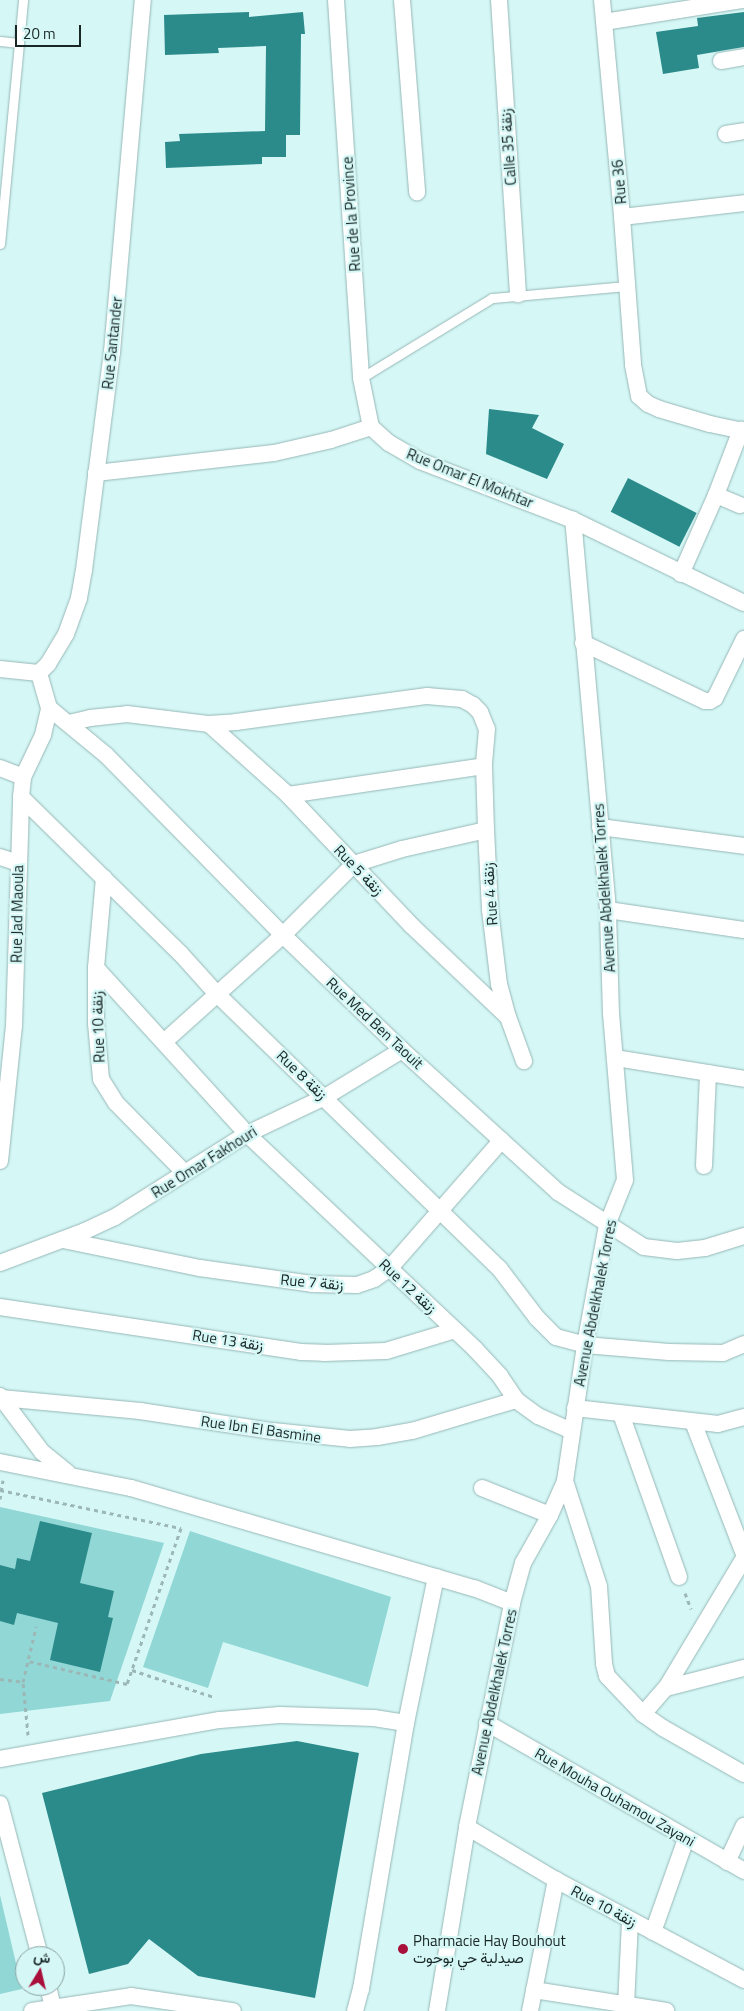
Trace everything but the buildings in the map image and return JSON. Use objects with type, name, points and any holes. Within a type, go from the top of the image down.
[{"type":"street","name":"Rue Santander","points":[[39,673],[57,652],[66,634],[79,598],[112,352],[143,0]]},
{"type":"street","name":"Rue de la Province","points":[[336,0],[361,378],[371,427]]},
{"type":"street","points":[[402,0],[418,192]]},
{"type":"street","name":"Calle 35 زنقة","points":[[499,0],[518,294]]},
{"type":"street","name":"Rue 36","points":[[602,0],[622,217],[633,365],[639,396],[648,404],[703,422],[742,431]]},
{"type":"street","points":[[604,22],[744,0]]},
{"type":"street","points":[[721,61],[744,57]]},
{"type":"street","points":[[726,134],[744,131]]},
{"type":"street","points":[[622,217],[744,203]]},
{"type":"street","points":[[96,473],[274,453],[340,438],[371,427]]},
{"type":"street","name":"Rue Omar El Mokhtar","points":[[371,427],[389,443],[420,460],[573,520],[744,603]]},
{"type":"street","points":[[681,574],[742,431]]},
{"type":"street","points":[[716,495],[740,505]]},
{"type":"street","name":"Avenue Abdelkhalek Torres","points":[[437,2011],[467,1827],[512,1603],[523,1563],[550,1515],[565,1481],[585,1345],[606,1225],[625,1180],[615,1058],[608,910],[573,520]]},
{"type":"street","points":[[583,643],[705,701],[710,701],[715,698],[744,639]]},
{"type":"street","points":[[0,669],[39,673]]},
{"type":"street","name":"Rue Jad Maoula","points":[[0,1161],[7,1028],[16,956],[18,864],[23,777],[43,735],[49,708],[39,673]]},
{"type":"street","name":"Rue 4 زنقة","points":[[209,724],[261,720],[427,696],[462,699],[473,705],[486,724],[487,737],[484,766],[486,830],[493,935],[499,984],[508,1017],[524,1061]]},
{"type":"street","name":"Rue Med Ben Taouit","points":[[49,708],[106,755],[283,935],[402,1050],[558,1192],[606,1225],[644,1247],[677,1251],[705,1248],[744,1236]]},
{"type":"street","points":[[69,723],[90,718],[127,714],[209,724]]},
{"type":"street","name":"Rue 5 زنقة","points":[[209,724],[288,795],[412,926],[508,1017]]},
{"type":"street","points":[[288,795],[484,766]]},
{"type":"street","points":[[0,768],[23,777]]},
{"type":"street","name":"Rue 8 زنقة","points":[[21,797],[180,953],[216,993],[499,1268],[536,1318],[556,1338],[585,1345],[669,1352],[723,1353],[744,1344]]},
{"type":"street","points":[[600,827],[744,846]]},
{"type":"street","points":[[165,1041],[216,993],[283,935],[354,864],[402,849],[486,830]]},
{"type":"street","points":[[0,857],[18,864]]},
{"type":"street","name":"Rue 10 زنقة","points":[[104,878],[96,968],[96,1023],[101,1079],[116,1103],[185,1173]]},
{"type":"street","points":[[608,910],[744,930]]},
{"type":"street","points":[[0,949],[16,956]]},
{"type":"street","name":"Rue 12 زنقة","points":[[96,968],[165,1041],[247,1134],[488,1362],[516,1400],[538,1416],[572,1431]]},
{"type":"street","name":"Rue Omar Fakhouri","points":[[0,1263],[63,1240],[115,1217],[247,1134],[325,1097],[402,1050]]},
{"type":"street","points":[[615,1058],[744,1079]]},
{"type":"street","points":[[704,1166],[708,1073]]},
{"type":"street","name":"Rue 7 زنقة","points":[[63,1240],[200,1268],[328,1285],[357,1285],[374,1279],[389,1269],[502,1140]]},
{"type":"street","name":"Rue 13 زنقة","points":[[0,1307],[301,1352],[386,1351],[455,1330]]},
{"type":"street","points":[[1,1397],[42,1452],[72,1476]]},
{"type":"street","name":"Rue Ibn El Basmine","points":[[1,1397],[140,1411],[282,1432],[350,1439],[412,1431],[516,1400]]},
{"type":"street","points":[[575,1408],[718,1424],[744,1418]]},
{"type":"street","points":[[621,1414],[680,1577]]},
{"type":"street","points":[[693,1422],[744,1554]]},
{"type":"street","points":[[2,1470],[72,1476],[159,1495],[474,1588],[512,1603]]},
{"type":"street","points":[[565,1481],[599,1586],[604,1664],[607,1676],[643,1714],[663,1728],[744,1774]]},
{"type":"street","points":[[482,1488],[550,1515]]},
{"type":"street","points":[[643,1714],[666,1688],[744,1558]]},
{"type":"street","points":[[355,2011],[361,1988],[406,1723],[436,1577]]},
{"type":"street","points":[[666,1688],[744,1668]]},
{"type":"street","points":[[0,1759],[220,1720],[280,1715],[374,1718],[406,1723]]},
{"type":"street","name":"Rue Mouha Ouhamou Zayani","points":[[487,1723],[744,1871]]},
{"type":"street","points":[[0,1804],[37,1946]]},
{"type":"street","points":[[727,1862],[744,1826]]},
{"type":"street","name":"Rue 10 زنقة","points":[[467,1827],[556,1880],[744,1980]]},
{"type":"street","points":[[653,1932],[686,1839]]},
{"type":"street","points":[[530,2011],[556,1880]]},
{"type":"street","points":[[626,2006],[630,1920]]},
{"type":"street","points":[[534,1990],[666,2011]]},
{"type":"street","points":[[51,1996],[54,2009]]},
{"type":"street","points":[[32,2011],[131,1996],[233,2011]]},
{"type":"lane","points":[[0,244],[23,0]]},
{"type":"lane","points":[[0,41],[19,43]]},
{"type":"lane","points":[[361,378],[474,307],[492,298],[518,294],[627,286]]},
{"type":"path","points":[[0,1499],[2,1470]]},
{"type":"path","points":[[1,1490],[181,1528],[127,1684],[28,1661]]},
{"type":"path","points":[[77,1506],[78,1500]]},
{"type":"path","points":[[680,1577],[700,1633]]},
{"type":"path","points":[[30,1754],[23,1682],[36,1627]]},
{"type":"path","points":[[132,1670],[214,1697]]},
{"type":"path","points":[[0,1678],[23,1682]]},
{"type":"shaded area","points":[[0,1507],[164,1543],[110,1701],[0,1714]]},
{"type":"shaded area","points":[[190,1531],[391,1597],[368,1687],[223,1642],[208,1688],[143,1667]]},
{"type":"shaded area","points":[[0,1895],[15,1959],[15,1991],[0,1994]]},
{"type":"place","name":"Pharmacie Hay Bouhout صيدلية حي بوحوت","points":[[403,1949]]}]
